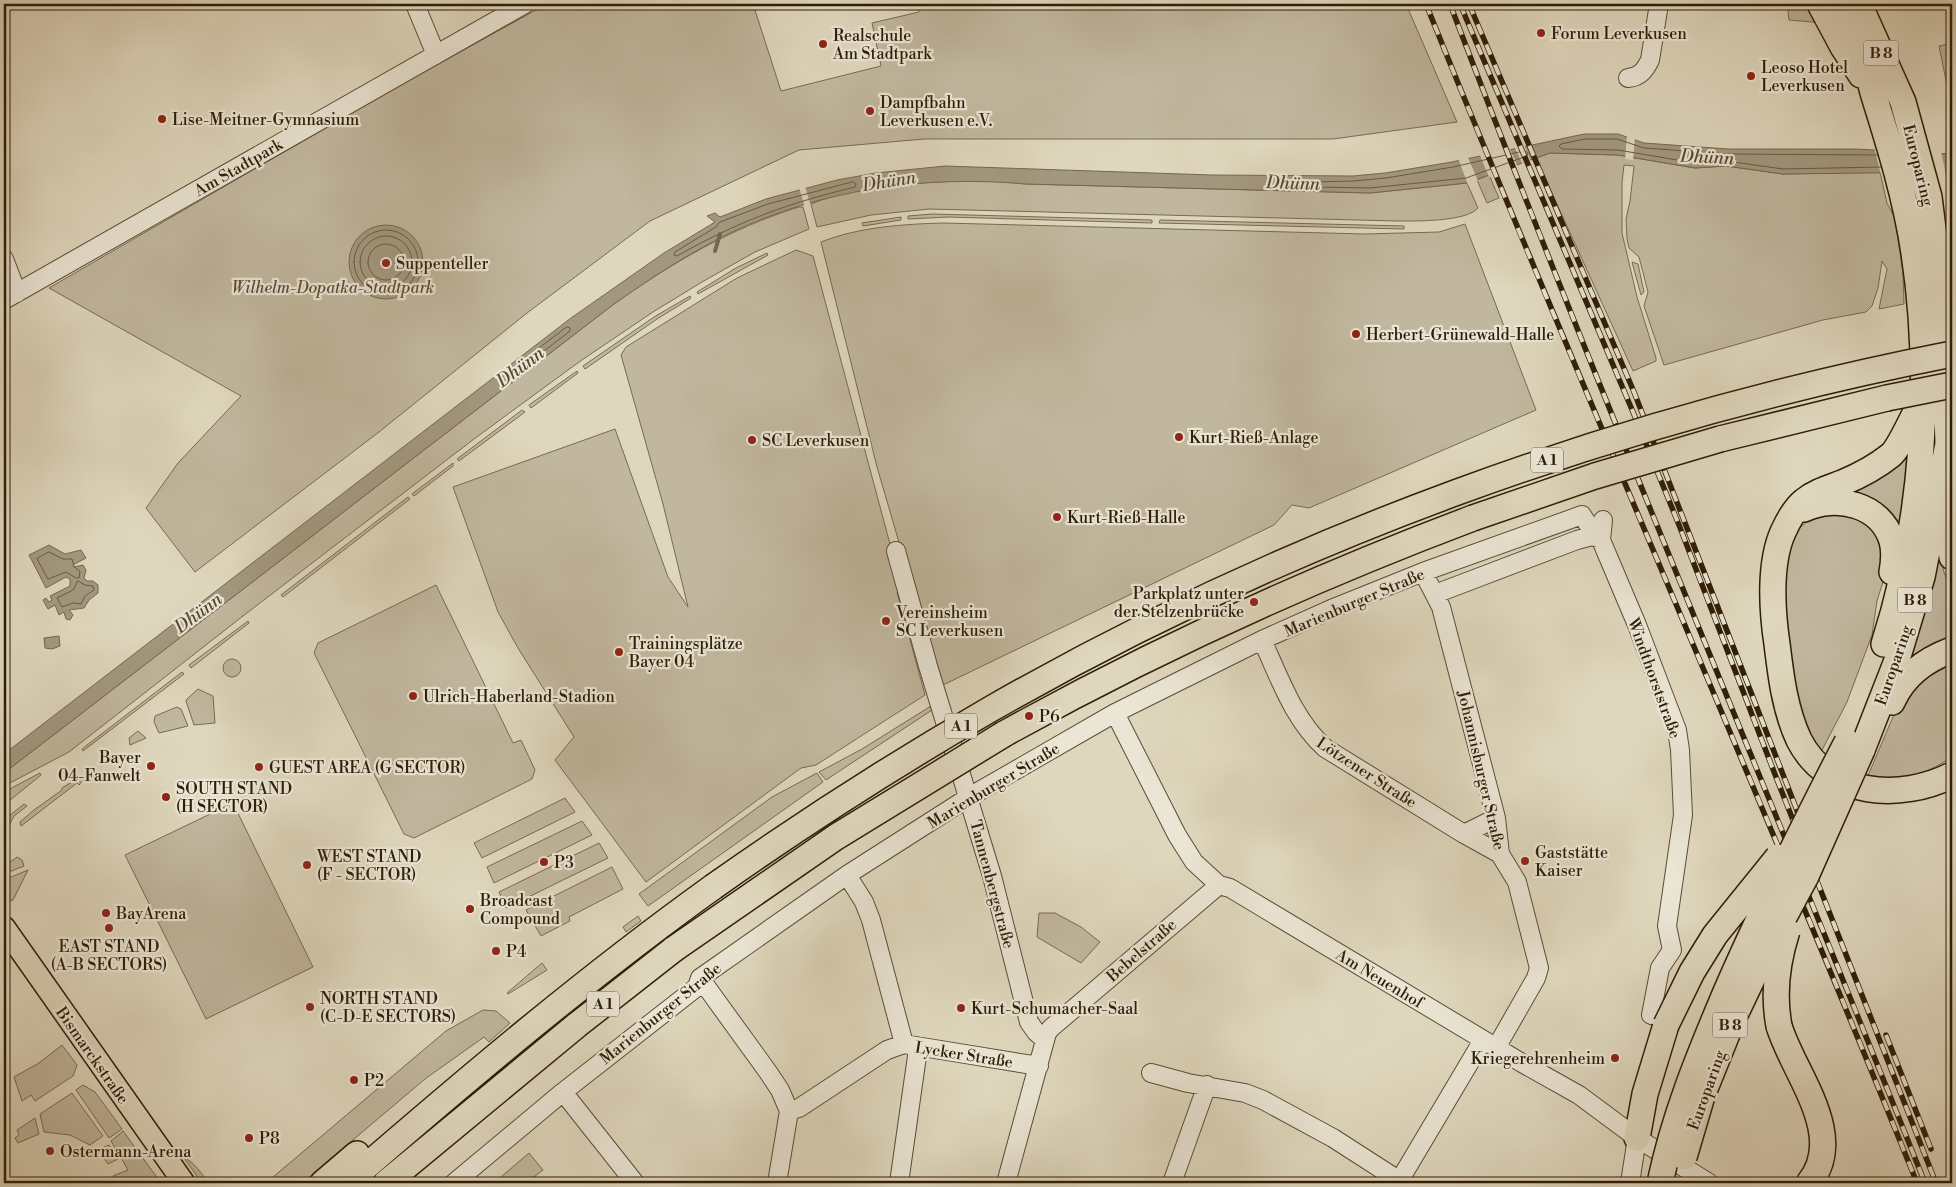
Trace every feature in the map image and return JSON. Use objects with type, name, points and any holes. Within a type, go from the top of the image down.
[{"type":"highway","points":[[1820,4],[1843,48],[1874,96]]},
{"type":"highway","name":"Europaring","points":[[1695,1181],[1702,1096],[1733,1019],[1763,956],[1806,876],[1854,746],[1890,626],[1914,518],[1920,468],[1923,398],[1921,321],[1915,263],[1903,196],[1886,132],[1857,35],[1841,4]]},
{"type":"highway","name":"Europaring","points":[[1660,1183],[1677,1117],[1692,1071],[1743,952],[1804,826],[1854,746],[1896,663],[1922,577],[1948,444],[1944,316],[1929,197],[1903,102],[1859,4]]},
{"type":"highway","points":[[1874,4],[1903,102]]},
{"type":"highway","name":"A 1","points":[[347,1183],[468,1078],[652,931],[767,850],[869,782],[1039,682],[1114,642],[1216,592],[1366,527],[1510,472],[1658,426],[1779,393],[1882,368],[1952,354]]},
{"type":"highway","name":"A 1","points":[[386,1183],[533,1061],[674,949],[728,910],[836,836],[947,767],[1012,729],[1107,679],[1212,627],[1322,577],[1499,508],[1595,476],[1711,442],[1803,418],[1952,385]]},
{"type":"highway","points":[[1923,398],[1893,453],[1871,469],[1820,491],[1804,501],[1790,518],[1778,545],[1774,561],[1774,628],[1781,680],[1790,715],[1800,741],[1812,758],[1827,772],[1846,783],[1873,791],[1894,791],[1940,781],[1952,775]]},
{"type":"highway","points":[[1948,444],[1948,528],[1952,557]]},
{"type":"highway","points":[[1790,518],[1806,508],[1828,502],[1850,503],[1869,510],[1882,523],[1892,540],[1895,555],[1887,596],[1890,626]]},
{"type":"highway","points":[[1854,746],[1883,724],[1897,691],[1904,681],[1928,660],[1952,650]]},
{"type":"highway","points":[[1922,785],[1952,764]]},
{"type":"highway","points":[[1637,1138],[1659,1020],[1715,935],[1804,826]]},
{"type":"highway","points":[[1806,876],[1786,935],[1779,963],[1776,1005],[1779,1026],[1785,1044],[1814,1102],[1821,1123],[1822,1147],[1820,1162],[1813,1178]]},
{"type":"highway","points":[[323,1183],[370,1144],[468,1078]]},
{"type":"highway","points":[[395,1183],[435,1142]]},
{"type":"main road","name":"Bismarckstraße","points":[[4,927],[184,1183]]},
{"type":"street","points":[[415,4],[436,55]]},
{"type":"street","name":"Am Stadtpark","points":[[10,296],[525,4]]},
{"type":"street","points":[[1628,78],[1640,74],[1650,60],[1659,4]]},
{"type":"street","points":[[4,259],[10,296]]},
{"type":"street","name":"Marienburger Straße","points":[[454,1183],[563,1092],[697,987],[700,978],[847,875],[969,797],[1114,713],[1262,640],[1336,607],[1423,572],[1582,515],[1597,538],[1435,594]]},
{"type":"street","name":"Windthorststraße","points":[[1603,520],[1597,538],[1637,626],[1677,730],[1680,750],[1683,815],[1667,926],[1672,950],[1660,968],[1659,1020]]},
{"type":"street","name":"Tannenbergstraße","points":[[896,551],[928,666],[992,876],[1029,1022],[1045,1040]]},
{"type":"street","name":"Johannisburger Straße","points":[[1400,1182],[1490,1044],[1536,978],[1539,968],[1517,882],[1500,854],[1496,818],[1452,649],[1435,594],[1423,572]]},
{"type":"street","name":"Lötzener Straße","points":[[1262,640],[1288,697],[1311,735],[1325,748],[1464,834],[1500,854]]},
{"type":"street","name":"Am Neuenhof","points":[[1114,713],[1177,835],[1194,862],[1218,885],[1230,888],[1490,1044],[1579,1095],[1695,1181]]},
{"type":"street","points":[[1464,834],[1496,818]]},
{"type":"street","points":[[847,875],[864,902],[876,933],[910,1045],[917,1056],[899,1183]]},
{"type":"street","name":"Bebelstraße","points":[[1006,1183],[1045,1040],[1051,1028],[1218,885]]},
{"type":"street","points":[[700,978],[768,1072],[780,1090],[789,1111],[777,1183]]},
{"type":"street","name":"Lycker Straße","points":[[789,1111],[799,1108],[887,1050],[910,1045],[1038,1066]]},
{"type":"street","points":[[1152,1073],[1188,1083],[1245,1093],[1279,1108],[1333,1138],[1400,1182]]},
{"type":"street","points":[[1172,1183],[1207,1085]]},
{"type":"street","points":[[563,1092],[634,1183]]},
{"type":"street","points":[[1630,1183],[1637,1138]]},
{"type":"green space","name":"Wilhelm-Dopatka-Stadtpark","points":[[547,4],[753,4],[781,91],[881,66],[872,23],[919,12],[917,4],[1406,4],[1457,122],[1333,139],[924,139],[799,150],[650,221],[527,313],[379,432],[195,572],[146,508],[178,463],[241,396],[49,288],[398,86]]},
{"type":"green space","points":[[1787,4],[1812,4],[1824,23],[1789,20]]},
{"type":"green space","points":[[1952,43],[1952,89],[1948,90],[1939,46]]},
{"type":"green space","points":[[1550,153],[1618,155],[1695,168],[1726,166],[1783,174],[1880,172],[1887,203],[1895,218],[1903,273],[1904,304],[1879,309],[1887,269],[1882,261],[1878,288],[1872,306],[1866,312],[1823,320],[1664,365],[1644,306],[1648,292],[1639,257],[1629,248],[1627,239],[1626,219],[1634,166],[1624,165],[1622,233],[1637,297],[1656,358],[1656,361],[1633,371],[1536,158]]},
{"type":"green space","points":[[1489,175],[1499,198],[1487,203],[1477,180]]},
{"type":"green space","points":[[987,180],[1026,184],[1370,193],[1467,183],[1478,208],[1472,213],[1463,216],[1427,221],[929,209],[871,215],[817,227],[811,204],[831,197],[875,188],[921,183]]},
{"type":"green space","points":[[803,207],[809,229],[755,252],[702,282],[653,312],[579,362],[474,439],[69,752],[4,786],[4,773],[614,304],[658,274],[703,248],[750,225]]},
{"type":"green space","points":[[932,214],[1152,220],[1152,223],[948,217],[908,219],[908,216]]},
{"type":"green space","points":[[901,217],[901,220],[863,226],[862,223]]},
{"type":"green space","points":[[1160,220],[1404,226],[1404,229],[1159,223]]},
{"type":"green space","name":"Kurt-Rieß-Anlage","points":[[944,223],[1364,234],[1439,232],[1465,224],[1536,410],[1309,508],[1292,505],[1274,525],[941,686],[877,467],[821,242],[851,233],[898,225]]},
{"type":"green space","points":[[796,250],[813,256],[902,589],[897,592],[925,695],[816,765],[801,768],[646,882],[555,760],[574,737],[518,648],[498,612],[453,487],[615,429],[668,577],[688,607],[663,504],[621,355],[626,347],[737,278]]},
{"type":"green space","points":[[767,253],[768,255],[698,294],[697,292],[736,268]]},
{"type":"green space","points":[[1632,262],[1638,264],[1644,292],[1641,295]]},
{"type":"green space","points":[[690,296],[691,298],[585,369],[583,366],[654,317]]},
{"type":"green space","points":[[577,371],[578,373],[531,408],[529,405]]},
{"type":"green space","points":[[522,410],[525,412],[459,461],[457,459]]},
{"type":"green space","points":[[1911,432],[1903,535],[1839,496]]},
{"type":"green space","points":[[453,463],[453,466],[414,496],[412,494]]},
{"type":"green space","points":[[408,497],[410,499],[283,597],[281,595]]},
{"type":"green space","points":[[1845,510],[1872,524],[1888,566],[1877,601],[1872,635],[1847,702],[1821,752],[1803,721],[1793,687],[1786,619],[1787,552],[1792,537],[1808,521],[1825,514]]},
{"type":"green space","points":[[1936,542],[1952,594],[1952,646],[1903,664]]},
{"type":"green space","name":"Ulrich-Haberland-Stadion","points":[[436,585],[513,743],[521,740],[535,770],[532,779],[414,838],[404,834],[314,653],[318,643]]},
{"type":"green space","points":[[248,621],[249,623],[191,668],[189,665]]},
{"type":"green space","points":[[1952,658],[1952,757],[1931,769],[1912,776],[1892,779],[1867,778],[1898,705],[1914,681]]},
{"type":"green space","points":[[232,659],[238,662],[241,668],[238,674],[232,677],[226,674],[223,668],[226,662]]},
{"type":"green space","points":[[182,672],[184,674],[83,751],[82,749]]},
{"type":"green space","points":[[198,689],[213,696],[215,723],[194,725],[186,701]]},
{"type":"green space","points":[[931,706],[932,710],[826,780],[819,772],[862,749]]},
{"type":"green space","points":[[177,707],[181,709],[188,726],[159,733],[154,722],[155,716]]},
{"type":"green space","points":[[138,731],[146,738],[130,745],[129,738]]},
{"type":"green space","points":[[40,773],[41,775],[4,805],[4,792]]},
{"type":"green space","points":[[817,773],[823,782],[648,906],[639,894],[772,797]]},
{"type":"green space","points":[[79,778],[83,780],[79,785],[77,783],[21,826],[20,822],[34,810],[62,790],[62,788]]},
{"type":"green space","points":[[565,798],[575,812],[482,858],[474,843]]},
{"type":"green space","points":[[233,803],[313,967],[206,1019],[125,855]]},
{"type":"green space","points":[[24,804],[27,806],[14,816],[4,831],[4,820]]},
{"type":"green space","points":[[582,821],[592,835],[494,883],[487,867]]},
{"type":"green space","points":[[599,843],[608,858],[506,908],[499,892]]},
{"type":"green space","points":[[17,857],[22,860],[24,866],[4,874],[4,862],[12,861]]},
{"type":"green space","points":[[612,867],[623,889],[569,917],[570,921],[541,936],[526,910]]},
{"type":"green space","points":[[28,870],[13,900],[9,901],[4,893],[4,880]]},
{"type":"green space","points":[[1039,913],[1055,913],[1081,927],[1100,942],[1081,963],[1037,937]]},
{"type":"green space","points":[[638,916],[641,921],[626,932],[623,927]]},
{"type":"green space","points":[[542,963],[547,970],[507,993]]},
{"type":"green space","points":[[483,1010],[496,1011],[510,1023],[489,1042],[484,1037],[425,1079],[302,1183],[266,1183],[446,1031]]},
{"type":"green space","points":[[62,1045],[77,1065],[73,1076],[35,1101],[31,1095],[22,1101],[14,1077],[39,1063]]},
{"type":"green space","points":[[83,1085],[95,1092],[122,1129],[109,1138],[76,1090]]},
{"type":"green space","points":[[72,1093],[103,1136],[90,1145],[70,1135],[44,1132],[40,1114]]},
{"type":"green space","points":[[35,1118],[39,1134],[18,1143],[15,1138],[19,1135],[17,1130]]},
{"type":"green space","points":[[123,1131],[161,1183],[114,1183],[113,1176],[128,1170],[111,1141]]},
{"type":"green space","points":[[109,1145],[118,1159],[108,1164],[101,1155],[105,1149],[104,1147]]},
{"type":"green space","points":[[529,1153],[543,1170],[526,1183],[506,1183],[501,1177]]},
{"type":"green space","points":[[184,1158],[194,1165],[209,1183],[202,1183]]},
{"type":"water","name":"Dhünn","points":[[1584,134],[1618,134],[1644,143],[1728,149],[1855,149],[1952,154],[1952,172],[1783,174],[1726,166],[1695,168],[1618,155],[1550,153],[1467,183],[1370,193],[950,182],[912,184],[875,189],[837,196],[801,206],[765,218],[730,233],[670,266],[614,304],[4,773],[4,754],[571,318],[664,253],[715,222],[707,216],[715,213],[720,217],[766,199],[837,180],[876,173],[945,166],[1212,175],[1353,176],[1385,173],[1452,162]]},
{"type":"water","name":"Suppenteller","points":[[386,225],[407,231],[417,241],[423,262],[417,283],[407,293],[386,299],[365,293],[355,283],[349,262],[355,241],[365,231]]},
{"type":"water","points":[[49,545],[65,554],[81,550],[86,558],[73,565],[74,567],[83,565],[86,570],[84,578],[98,585],[98,593],[89,600],[84,608],[69,610],[73,615],[70,620],[66,619],[64,612],[59,615],[55,605],[48,609],[43,600],[46,598],[49,602],[52,600],[50,596],[70,586],[70,579],[66,577],[46,588],[29,555]]},
{"type":"water","points":[[59,636],[60,646],[52,649],[45,648],[44,638]]},
{"type":"pier","points":[[1627,135],[1635,137],[1633,160],[1625,159]]},
{"type":"pier","points":[[1524,144],[1531,162],[1523,165],[1514,146]]},
{"type":"pier","points":[[1509,147],[1518,167],[1489,177],[1479,153]]},
{"type":"pier","points":[[1874,147],[1941,151],[1946,175],[1881,175]]},
{"type":"pier","points":[[1467,155],[1478,181],[1468,185],[1458,158]]},
{"type":"pier","points":[[805,186],[811,207],[805,208],[799,187]]},
{"type":"waterway","points":[[715,251],[720,234]]},
{"type":"railway","points":[[1426,4],[1547,299],[1796,888],[1917,1183]]},
{"type":"railway","points":[[1450,4],[1625,447],[1925,1183]]},
{"type":"railway","points":[[1460,4],[1679,525],[1936,1183]]},
{"type":"railway","points":[[1469,4],[1634,392],[1812,849]]},
{"type":"railway","points":[[1886,1035],[1931,1149]]},
{"type":"place","name":"Forum Leverkusen","points":[[1541,33]]},
{"type":"place","name":"Realschule Am Stadtpark","points":[[823,44]]},
{"type":"place","name":"Leoso Hotel Leverkusen","points":[[1751,76]]},
{"type":"place","name":"Dampfbahn Leverkusen e.V.","points":[[870,111]]},
{"type":"place","name":"Lise-Meitner-Gymnasium","points":[[162,119]]},
{"type":"place","name":"Suppenteller","points":[[386,263]]},
{"type":"place","name":"Herbert-Grünewald-Halle","points":[[1356,334]]},
{"type":"place","name":"Kurt-Rieß-Anlage","points":[[1179,437]]},
{"type":"place","name":"SC Leverkusen","points":[[752,440]]},
{"type":"place","name":"Kurt-Rieß-Halle","points":[[1057,517]]},
{"type":"place","name":"Parkplatz unter der Stelzenbrücke","points":[[1254,602]]},
{"type":"place","name":"Vereinsheim SC Leverkusen","points":[[886,621]]},
{"type":"place","name":"Trainingsplätze Bayer 04","points":[[619,652]]},
{"type":"place","name":"Ulrich-Haberland-Stadion","points":[[413,696]]},
{"type":"place","name":"P6","points":[[1029,716]]},
{"type":"place","name":"Bayer 04-Fanwelt","points":[[151,766]]},
{"type":"place","name":"GUEST AREA (G SECTOR)","points":[[259,767]]},
{"type":"place","name":"SOUTH STAND (H SECTOR)","points":[[166,797]]},
{"type":"place","name":"Gaststätte Kaiser","points":[[1525,861]]},
{"type":"place","name":"P3","points":[[544,862]]},
{"type":"place","name":"WEST STAND (F - SECTOR)","points":[[307,865]]},
{"type":"place","name":"Broadcast Compound","points":[[470,909]]},
{"type":"place","name":"BayArena","points":[[106,913]]},
{"type":"place","name":"EAST STAND (A-B SECTORS)","points":[[109,928]]},
{"type":"place","name":"P4","points":[[496,951]]},
{"type":"place","name":"NORTH STAND (C-D-E SECTORS)","points":[[310,1007]]},
{"type":"place","name":"Kurt-Schumacher-Saal","points":[[961,1008]]},
{"type":"place","name":"Kriegerehrenheim","points":[[1615,1058]]},
{"type":"place","name":"P2","points":[[354,1080]]},
{"type":"place","name":"P8","points":[[249,1138]]},
{"type":"place","name":"Ostermann-Arena","points":[[50,1151]]}]
